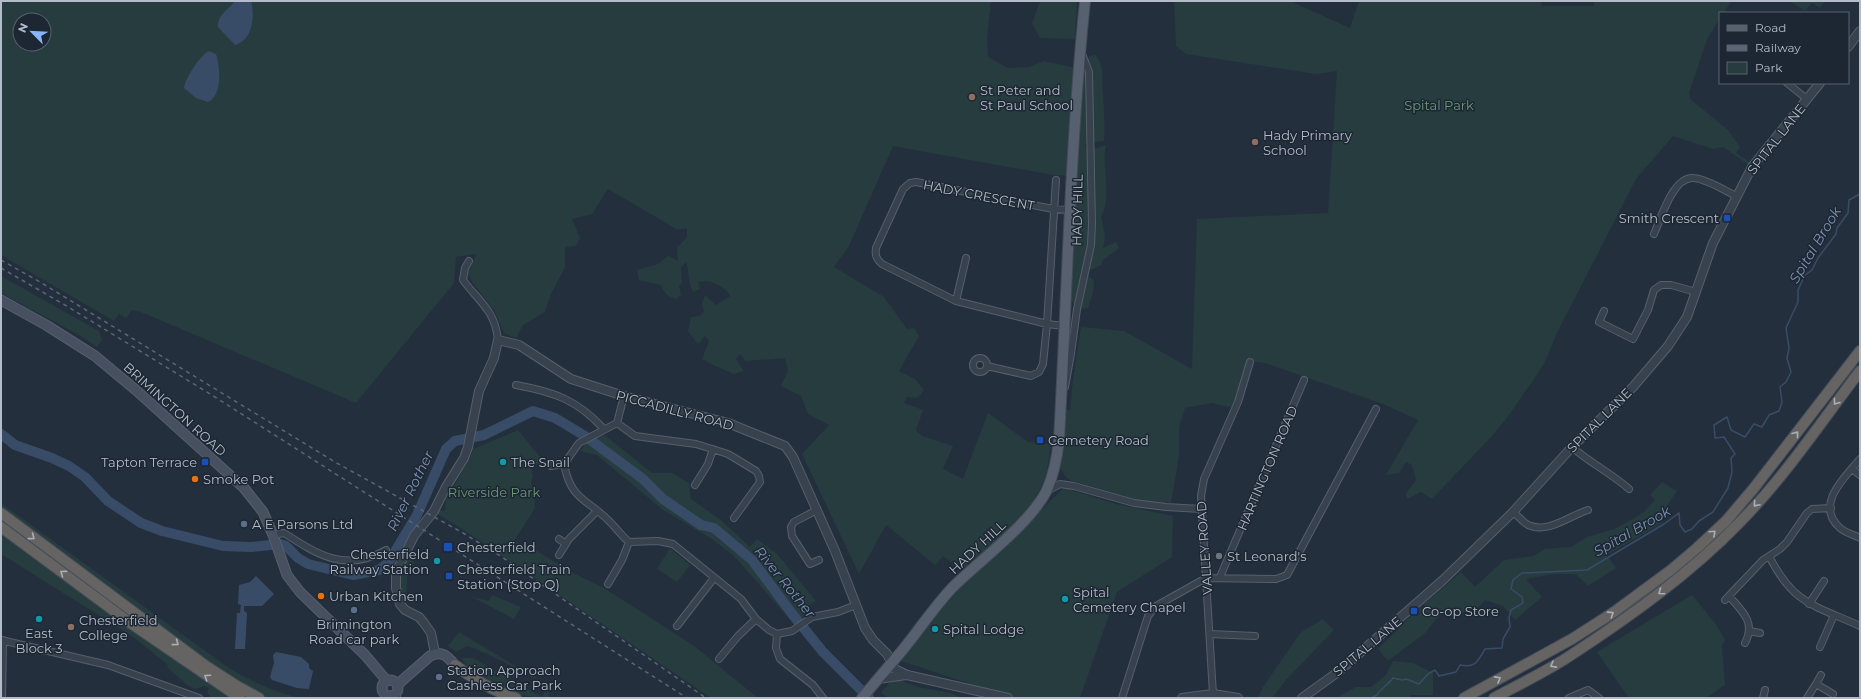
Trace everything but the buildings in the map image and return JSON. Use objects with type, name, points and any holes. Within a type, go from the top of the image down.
[{"type":"highway","points":[[1464,698],[1572,638],[1614,612],[1671,570],[1697,548],[1726,521],[1754,488],[1860,351]]},
{"type":"highway","points":[[1494,698],[1564,659],[1666,589],[1705,555],[1742,520],[1791,464],[1860,371]]},
{"type":"highway","points":[[1,513],[206,666],[259,698]]},
{"type":"highway","points":[[1,527],[129,622],[240,698]]},
{"type":"highway","points":[[455,664],[476,681],[488,688],[516,698]]},
{"type":"main road","name":"HADY HILL","points":[[862,698],[929,614],[953,588],[1035,508],[1046,491],[1057,462],[1070,210],[1080,50],[1085,1]]},
{"type":"main road","name":"BRIMINGTON ROAD","points":[[1,300],[72,340],[95,356],[137,391],[244,488],[259,506],[273,535],[287,575],[300,592],[366,655],[387,681]]},
{"type":"main road","points":[[397,692],[393,681],[387,681],[382,688],[385,697],[392,696],[397,692],[433,654],[444,654],[455,664]]},
{"type":"street","points":[[1849,46],[1860,31]]},
{"type":"street","name":"HADY HILL","points":[[1061,393],[1066,384],[1077,309],[1091,245],[1090,72],[1080,50]]},
{"type":"street","points":[[1788,84],[1807,98]]},
{"type":"street","name":"SPITAL LANE","points":[[1302,698],[1338,672],[1443,580],[1513,512],[1572,447],[1633,387],[1668,346],[1686,317],[1713,243],[1736,196],[1754,165],[1819,84]]},
{"type":"street","points":[[1654,234],[1677,184],[1686,179],[1694,178],[1736,196]]},
{"type":"street","name":"HADY HILL","points":[[987,366],[1031,376],[1039,372],[1043,364],[1056,180]]},
{"type":"street","name":"HADY CRESCENT","points":[[1064,326],[1047,324],[956,301],[878,260],[875,255],[876,248],[906,185],[910,183],[916,182],[1053,209],[1070,210]]},
{"type":"street","points":[[956,301],[966,258]]},
{"type":"street","points":[[433,654],[431,633],[418,617],[405,610],[400,604],[396,588],[396,572],[414,536],[434,511],[446,487],[464,458],[468,446],[479,391],[494,358],[498,340],[495,322],[488,308],[463,280],[464,268],[469,261]]},
{"type":"street","points":[[1604,311],[1599,322],[1634,339],[1648,310],[1654,290],[1661,285],[1671,285],[1696,292]]},
{"type":"street","name":"PICCADILLY ROAD","points":[[498,340],[519,345],[571,379],[624,396],[728,423],[785,446],[794,457],[835,551],[865,628],[873,640],[887,654],[891,663]]},
{"type":"street","name":"VALLEY ROAD","points":[[1213,694],[1201,509],[1204,478],[1238,402],[1250,362]]},
{"type":"street","name":"HARTINGTON ROAD","points":[[1220,578],[1304,380]]},
{"type":"street","points":[[516,385],[549,392],[566,399],[590,414],[604,429]]},
{"type":"street","points":[[617,423],[624,396]]},
{"type":"street","points":[[1122,698],[1148,616],[1156,606],[1206,578],[1276,579],[1287,575],[1376,409]]},
{"type":"street","points":[[551,466],[564,464],[579,443],[617,423]]},
{"type":"street","points":[[617,423],[635,436],[696,444],[728,454],[756,471],[760,482],[734,518]]},
{"type":"street","points":[[1572,447],[1593,464],[1612,474],[1628,490]]},
{"type":"street","points":[[695,484],[708,464],[713,449]]},
{"type":"street","points":[[1860,459],[1837,485],[1833,494],[1831,508],[1833,516],[1840,528],[1860,538]]},
{"type":"street","points":[[564,464],[568,483],[574,493],[611,522],[618,532],[629,542],[658,541],[669,543],[741,599],[756,619],[769,630],[777,634],[792,631],[808,619],[838,612],[856,605]]},
{"type":"street","points":[[1852,469],[1860,475]]},
{"type":"street","points":[[1046,491],[1060,484],[1074,486],[1134,503],[1201,509]]},
{"type":"street","points":[[1744,643],[1749,631],[1748,623],[1744,614],[1727,598],[1755,568],[1787,542],[1807,513],[1812,510],[1831,508]]},
{"type":"street","points":[[816,510],[794,522],[791,531],[792,536],[810,564],[819,560]]},
{"type":"street","points":[[1513,512],[1527,524],[1537,528],[1547,527],[1588,510]]},
{"type":"street","points":[[559,555],[566,544],[597,511]]},
{"type":"street","points":[[273,535],[284,533],[324,557],[346,561],[372,558],[386,550]]},
{"type":"street","points":[[559,539],[566,544]]},
{"type":"street","points":[[608,584],[622,560],[629,542]]},
{"type":"street","points":[[1769,556],[1787,586],[1809,604],[1834,616],[1859,623]]},
{"type":"street","points":[[677,626],[714,578]]},
{"type":"street","points":[[1809,604],[1824,581]]},
{"type":"street","points":[[1820,647],[1834,616]]},
{"type":"street","points":[[719,658],[738,636],[756,619]]},
{"type":"street","points":[[1749,631],[1760,633]]},
{"type":"street","points":[[777,634],[776,648],[780,659],[813,685],[823,698]]},
{"type":"street","points":[[1210,634],[1255,636]]},
{"type":"street","points":[[2,698],[2,640],[108,665],[199,698]]},
{"type":"street","points":[[891,663],[897,671],[907,675],[1008,698]]},
{"type":"street","points":[[878,679],[907,675]]},
{"type":"street","points":[[1807,698],[1821,675]]},
{"type":"street","points":[[1816,684],[1833,694]]},
{"type":"street","points":[[1569,698],[1590,687],[1599,698]]},
{"type":"street","points":[[1763,698],[1765,690]]},
{"type":"street","points":[[1182,698],[1213,694],[1238,698]]},
{"type":"green space","points":[[1,1],[991,1],[987,38],[988,57],[1008,68],[1029,67],[1044,61],[1076,68],[1069,176],[1053,175],[893,146],[849,246],[834,267],[884,297],[907,329],[914,328],[919,336],[899,371],[915,379],[924,390],[918,398],[907,397],[904,403],[923,410],[916,430],[922,436],[953,446],[943,469],[963,479],[988,413],[1028,442],[1051,444],[1045,478],[1037,495],[1029,507],[1010,528],[969,565],[961,569],[943,556],[935,565],[886,525],[859,574],[802,454],[829,425],[808,414],[801,396],[781,386],[788,371],[785,358],[746,361],[740,354],[736,359],[744,371],[734,374],[702,359],[709,341],[705,336],[698,344],[688,331],[691,317],[700,316],[704,311],[702,304],[705,295],[716,305],[730,296],[728,292],[716,284],[702,281],[698,282],[700,289],[693,292],[686,262],[681,268],[682,283],[679,286],[681,295],[677,299],[667,294],[661,285],[639,280],[637,270],[658,264],[668,256],[678,261],[677,248],[687,237],[687,228],[678,230],[608,189],[592,214],[572,219],[580,238],[576,246],[565,247],[565,267],[551,294],[545,312],[523,325],[516,338],[504,333],[494,310],[472,282],[468,273],[476,255],[456,257],[454,283],[356,403],[141,312],[132,310],[126,318],[119,314],[114,321],[1,255]]},
{"type":"green space","points":[[1040,1],[1077,1],[1075,39],[1040,38],[1032,24]]},
{"type":"green space","name":"Spital Park","points":[[1174,1],[1290,1],[1350,28],[1359,1],[1540,1],[1542,6],[1594,6],[1594,1],[1731,1],[1725,12],[1719,12],[1719,20],[1707,39],[1689,93],[1690,99],[1728,130],[1740,147],[1736,153],[1751,163],[1749,165],[1723,147],[1713,149],[1673,136],[1636,179],[1556,335],[1544,364],[1509,415],[1492,436],[1432,499],[1421,492],[1407,499],[1406,493],[1416,480],[1412,465],[1406,462],[1399,473],[1386,475],[1418,420],[1383,404],[1265,363],[1249,361],[1233,408],[1212,403],[1185,408],[1179,427],[1179,457],[1171,503],[1135,500],[1070,480],[1065,476],[1060,467],[1063,446],[1064,410],[1070,410],[1081,327],[1124,331],[1192,369],[1197,219],[1328,213],[1337,71],[1316,74],[1186,54],[1176,46]]},
{"type":"green space","points":[[1790,1],[1825,1],[1820,8],[1812,3],[1805,11]]},
{"type":"green space","points":[[1096,55],[1101,66],[1102,74],[1104,141],[1086,143],[1085,148],[1094,149],[1106,145],[1105,163],[1107,191],[1104,209],[1101,216],[1105,237],[1103,248],[1116,242],[1119,248],[1103,260],[1101,265],[1093,269],[1081,271],[1094,280],[1093,292],[1088,308],[1081,309],[1071,301],[1067,294],[1083,61],[1090,56]]},
{"type":"green space","points":[[1,276],[99,331],[102,340],[97,347],[79,335],[1,293]]},
{"type":"green space","name":"Riverside Park","points":[[518,430],[544,462],[531,467],[533,476],[531,482],[534,492],[535,508],[514,541],[530,547],[577,575],[602,587],[648,616],[694,646],[758,698],[711,698],[461,528],[436,513],[438,509],[445,511],[446,500],[470,458],[473,449]]},
{"type":"green space","points":[[602,433],[652,473],[672,473],[689,483],[691,499],[721,520],[750,547],[757,539],[777,554],[816,601],[802,609],[806,615],[793,623],[734,556],[712,539],[663,510],[597,455],[580,451],[587,442]]},
{"type":"green space","points":[[1662,482],[1677,491],[1668,504],[1662,523],[1607,555],[1616,568],[1588,586],[1576,574],[1554,574],[1526,579],[1542,597],[1515,620],[1503,606],[1485,600],[1477,609],[1462,613],[1450,608],[1436,619],[1425,633],[1388,661],[1378,649],[1419,608],[1422,609],[1425,606],[1424,604],[1461,572],[1475,587],[1504,560],[1533,556],[1545,549],[1571,547],[1587,537],[1614,529],[1644,512],[1655,500],[1650,495]]},
{"type":"green space","points":[[1064,488],[1116,504],[1173,516],[1172,557],[1117,592],[1080,698],[1013,698],[898,660],[958,590]]},
{"type":"green space","points":[[1,503],[226,666],[262,685],[300,698],[265,698],[232,679],[1,506]]},
{"type":"green space","points":[[1,534],[230,698],[212,698],[207,693],[209,688],[204,686],[195,689],[187,685],[167,667],[168,665],[132,636],[1,554]]},
{"type":"green space","points":[[416,539],[417,540],[410,554],[410,559],[414,562],[407,577],[406,604],[404,606],[398,578]]},
{"type":"green space","points":[[670,548],[690,565],[677,582],[657,569]]},
{"type":"green space","points":[[492,595],[521,607],[514,619],[472,597],[489,601]]},
{"type":"green space","points":[[1692,595],[1715,623],[1725,639],[1722,646],[1725,685],[1706,698],[1629,698],[1597,652]]},
{"type":"green space","points":[[1323,619],[1334,630],[1286,680],[1272,698],[1258,697],[1263,687],[1300,633]]},
{"type":"green space","points":[[459,632],[552,688],[548,695],[551,698],[539,698],[513,693],[488,684],[477,677],[468,668],[462,658],[473,658],[542,697],[548,687],[509,664],[478,650],[467,646],[456,652],[448,646]]},
{"type":"green space","points":[[1393,661],[1413,663],[1433,673],[1433,695],[1411,695],[1410,698],[1336,698],[1356,687],[1371,687],[1386,675]]},
{"type":"green space","points":[[893,678],[919,687],[950,693],[962,698],[889,698],[881,693]]},
{"type":"water","points":[[235,1],[251,1],[253,14],[249,33],[246,38],[235,45],[218,27],[218,23],[221,16]]},
{"type":"water","points":[[209,51],[216,54],[219,66],[219,80],[216,93],[208,102],[196,98],[184,88],[187,79],[201,57]]},
{"type":"water","points":[[256,576],[274,594],[262,606],[244,606],[244,611],[247,613],[245,649],[235,649],[237,613],[240,613],[241,605],[238,604],[239,585],[250,582]]},
{"type":"water","points":[[276,652],[301,657],[309,664],[309,668],[313,671],[309,689],[297,688],[272,680],[270,677],[274,663],[273,655]]},
{"type":"waterway","name":"Spital Brook","points":[[1371,698],[1377,695],[1380,690],[1393,678],[1402,680],[1406,679],[1419,684],[1428,674],[1435,670],[1439,676],[1456,672],[1460,665],[1470,666],[1476,663],[1485,649],[1502,648],[1503,639],[1510,627],[1509,618],[1511,610],[1523,603],[1522,597],[1511,589],[1513,580],[1522,573],[1587,570],[1664,524],[1679,513],[1680,525],[1685,532],[1692,529],[1699,521],[1713,512],[1728,488],[1732,472],[1731,458],[1735,454],[1724,437],[1715,438],[1714,425],[1727,417],[1731,430],[1745,437],[1754,424],[1762,427],[1769,415],[1779,411],[1782,402],[1780,387],[1786,382],[1791,372],[1787,358],[1789,348],[1786,328],[1798,302],[1798,290],[1805,275],[1812,270],[1818,258],[1836,234],[1837,228],[1848,213],[1849,200],[1860,194]]},
{"type":"waterway","name":"River Rother","points":[[1,434],[15,445],[52,458],[69,466],[85,477],[108,501],[141,523],[162,531],[223,546],[251,547],[280,544],[286,546],[298,558],[308,564],[353,575],[379,570],[388,563],[417,515],[446,449],[455,441],[484,435],[533,411],[555,418],[585,436],[643,479],[663,499],[701,525],[714,528],[752,560],[823,652],[869,698]]},
{"type":"railway","points":[[1,260],[40,282],[335,462],[463,533],[502,557],[706,698]]},
{"type":"railway","points":[[1,268],[65,305],[215,397],[687,698]]},
{"type":"place","name":"St Peter and St Paul School","points":[[972,97]]},
{"type":"place","name":"Hady Primary School","points":[[1255,142]]},
{"type":"place","name":"Smith Crescent","points":[[1727,218]]},
{"type":"place","name":"Cemetery Road","points":[[1040,440]]},
{"type":"place","name":"Tapton Terrace","points":[[205,462]]},
{"type":"place","name":"The Snail","points":[[503,462]]},
{"type":"place","name":"Smoke Pot","points":[[195,479]]},
{"type":"place","name":"A E Parsons Ltd","points":[[244,524]]},
{"type":"place","name":"Chesterfield","points":[[448,547]]},
{"type":"place","name":"St Leonard's","points":[[1219,556]]},
{"type":"place","name":"Chesterfield Railway Station","points":[[437,561]]},
{"type":"place","name":"Chesterfield Train Station (Stop Q)","points":[[449,576]]},
{"type":"place","name":"Urban Kitchen","points":[[321,596]]},
{"type":"place","name":"Spital Cemetery Chapel","points":[[1065,599]]},
{"type":"place","name":"Brimington Road car park","points":[[354,610]]},
{"type":"place","name":"Co-op Store","points":[[1414,611]]},
{"type":"place","name":"East Block 3","points":[[39,619]]},
{"type":"place","name":"Chesterfield College","points":[[71,627]]},
{"type":"place","name":"Spital Lodge","points":[[935,629]]},
{"type":"place","name":"Station Approach Cashless Car Park","points":[[439,677]]}]
